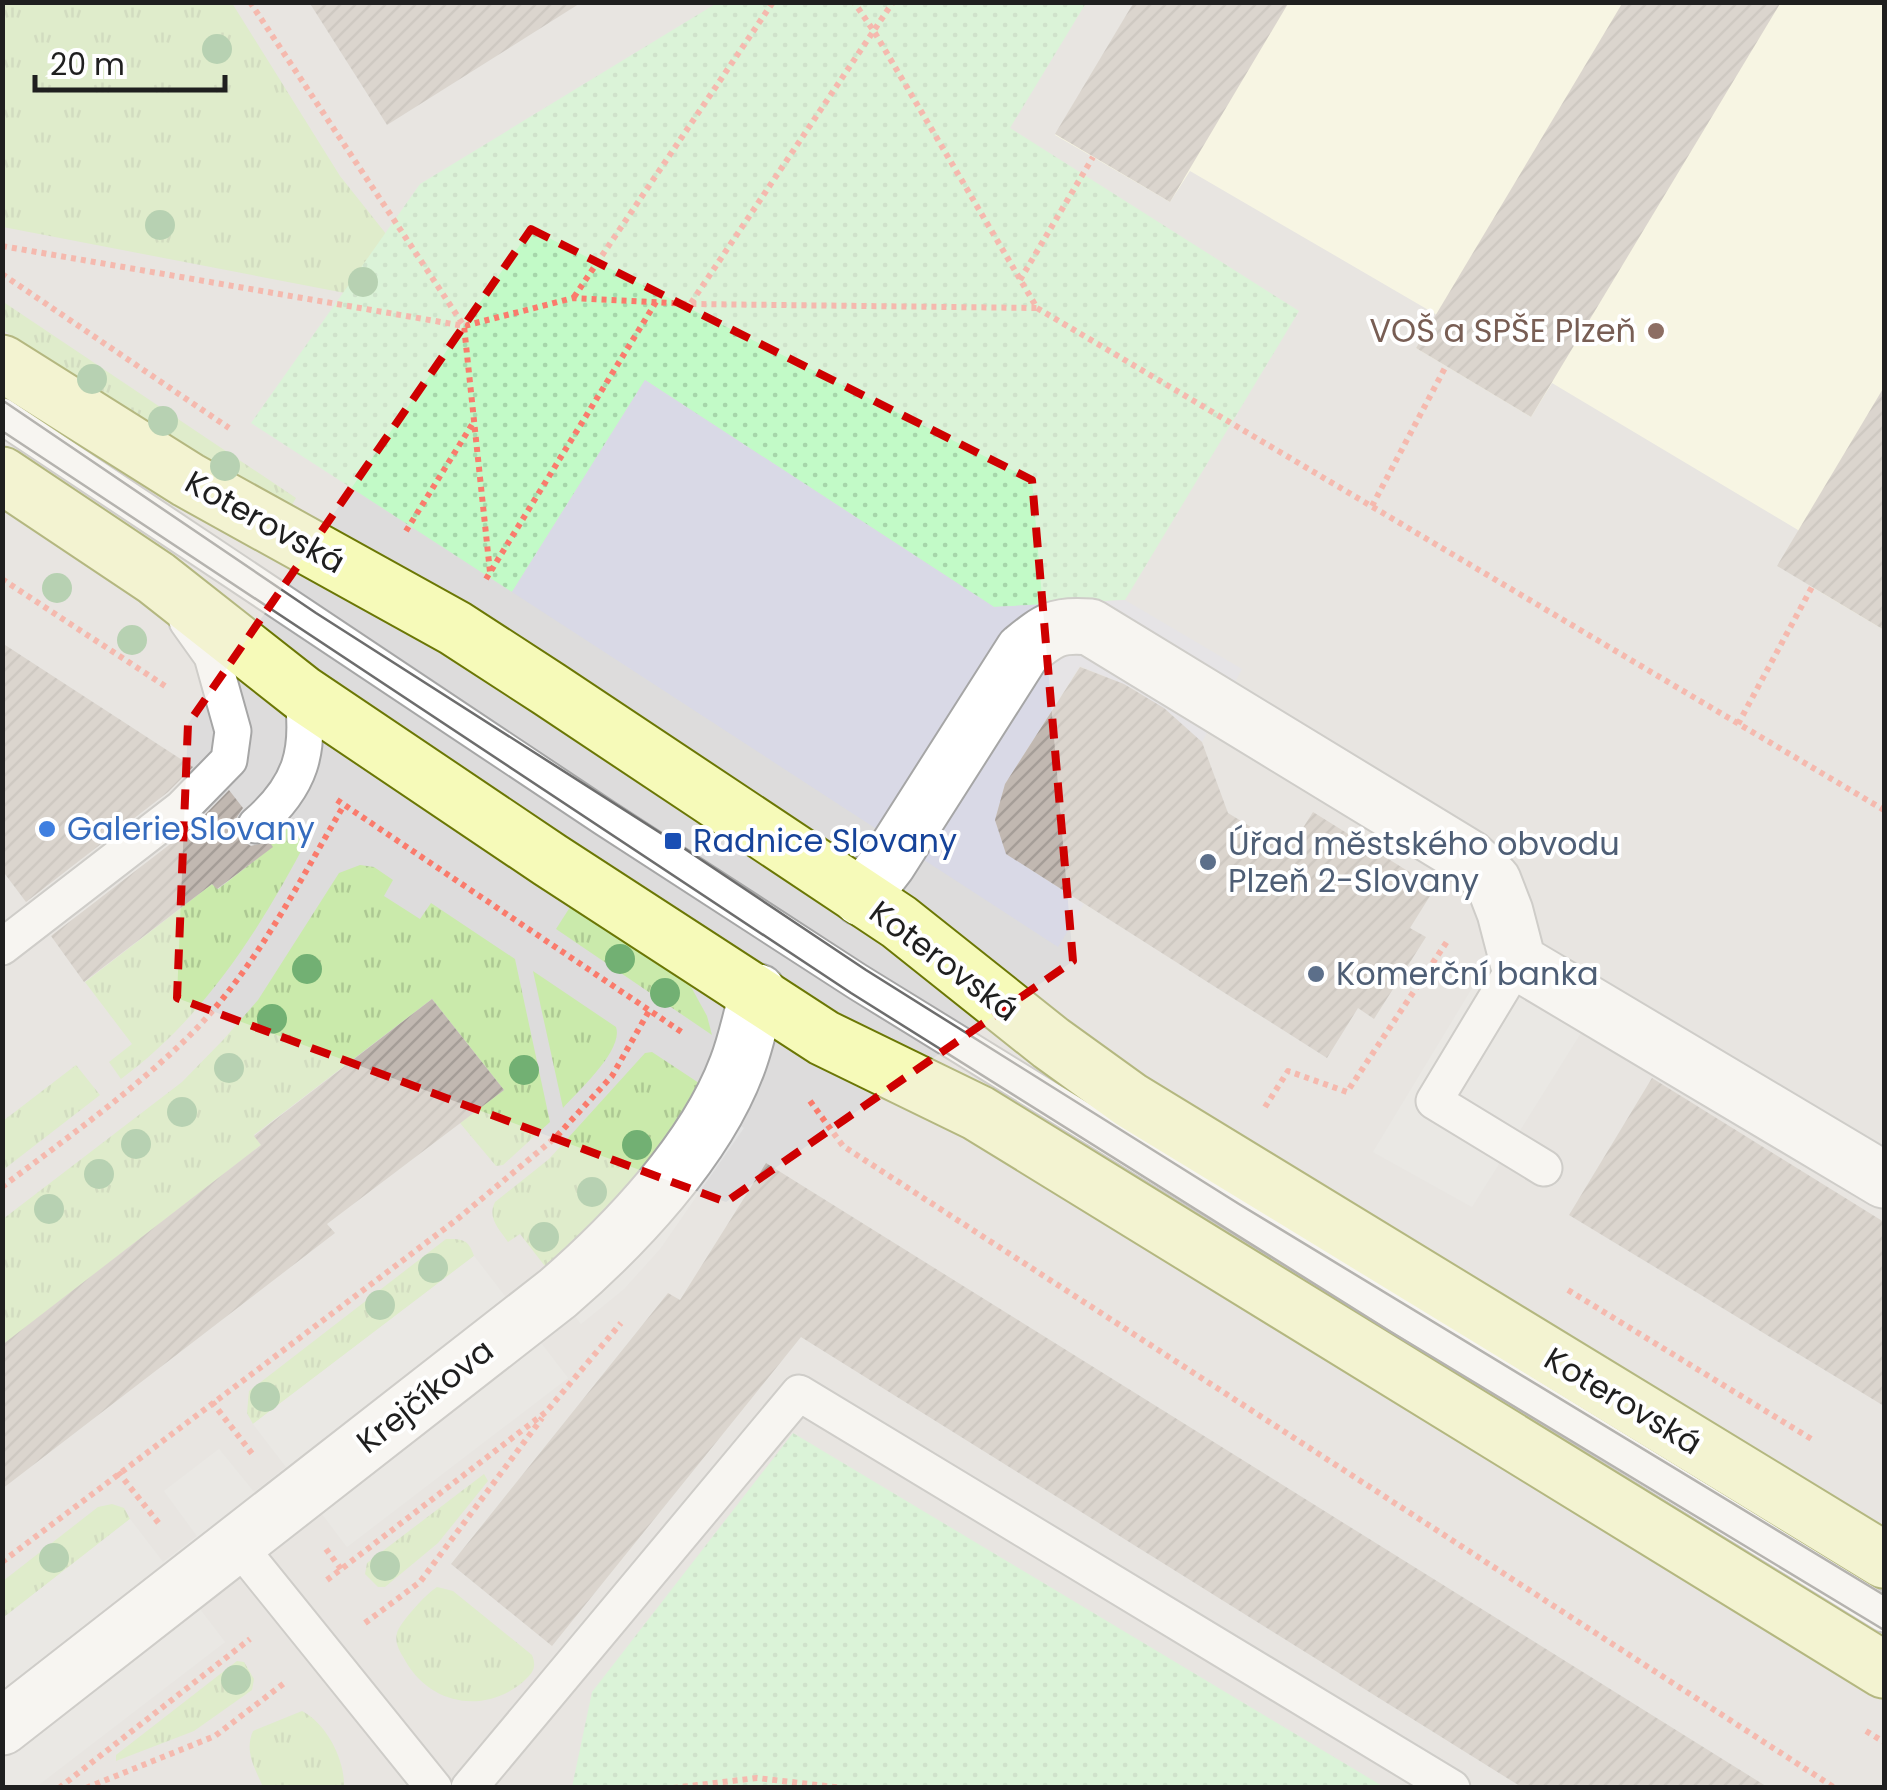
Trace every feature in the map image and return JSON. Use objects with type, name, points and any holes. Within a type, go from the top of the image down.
[{"type":"street","name":"Koterovská","points":[[2,363],[188,480],[455,628],[899,922],[1051,1043],[1130,1100],[1884,1560]]},
{"type":"street","points":[[2,475],[156,578],[302,693],[824,1038],[978,1114],[1884,1670]]},
{"type":"street","points":[[862,898],[1023,650],[1052,628],[1070,625],[1102,632],[1469,858],[1492,881],[1512,937],[1884,1180]]},
{"type":"street","name":"Krejčíkova","points":[[2,1727],[604,1254],[636,1220],[701,1134],[737,1068],[758,992]]},
{"type":"lane","name":"Koterovská","points":[[2,416],[858,982],[1884,1614]]},
{"type":"lane","points":[[2,947],[182,808],[229,760],[233,731],[212,656],[156,578]]},
{"type":"lane","points":[[256,824],[276,808],[299,772],[308,728],[302,693]]},
{"type":"lane","points":[[1512,937],[1434,1101],[1544,1168]]},
{"type":"lane","points":[[469,1788],[799,1393],[1452,1788]]},
{"type":"lane","points":[[236,1544],[434,1788]]},
{"type":"path","points":[[250,2],[464,326],[490,573]]},
{"type":"path","points":[[573,298],[773,2]]},
{"type":"path","points":[[854,2],[1037,308],[1884,810]]},
{"type":"path","points":[[691,304],[893,2]]},
{"type":"path","points":[[1020,280],[1093,157]]},
{"type":"path","points":[[2,246],[464,326],[573,298],[691,304],[1037,308]]},
{"type":"path","points":[[455,628],[656,302]]},
{"type":"path","points":[[1372,506],[1446,366]]},
{"type":"path","points":[[398,543],[474,422]]},
{"type":"path","points":[[2,578],[233,731]]},
{"type":"path","points":[[1738,724],[1812,587]]},
{"type":"path","points":[[2,1187],[101,1112],[184,1042],[265,939],[380,745]]},
{"type":"path","points":[[299,772],[737,1068],[798,1084],[843,1146],[1835,1788]]},
{"type":"path","points":[[1265,1107],[1288,1071],[1347,1092],[1462,920],[1512,937]]},
{"type":"path","points":[[2,1562],[456,1221],[556,1137],[612,1076],[650,1012]]},
{"type":"path","points":[[1249,1098],[1281,1117]]},
{"type":"path","points":[[1562,1287],[1822,1446]]},
{"type":"path","points":[[673,1788],[757,1778],[843,1788]]},
{"type":"highlighted area","points":[[531,229],[1032,480],[1073,961],[726,1202],[177,998],[188,724]]},
{"type":"shaded area","points":[[3,3],[1884,3],[1884,1787],[3,1787]]},
{"type":"shaded area","name":"VOŠ a SPŠE Plzeň","points":[[1134,3],[1884,3],[1884,630],[1812,587],[1798,530],[1552,383],[1531,417],[1416,348],[1437,315],[1190,171],[1170,202],[1055,135]]},
{"type":"shaded area","points":[[645,380],[994,607],[1125,600],[1242,669],[1202,742],[1135,689],[1080,666],[1005,784],[995,820],[1004,847],[1025,866],[1084,904],[1058,947],[512,592]]},
{"type":"shaded area","points":[[1508,929],[1609,988],[1472,1207],[1373,1152]]},
{"type":"shaded area","points":[[729,1118],[744,1128],[660,1249],[624,1289],[581,1324],[570,1310]]},
{"type":"shaded area","points":[[474,1256],[568,1378],[347,1547],[316,1506],[193,1600],[225,1642],[36,1787],[3,1788],[3,1618],[130,1519],[163,1562],[197,1536],[164,1491],[219,1449],[254,1492],[286,1467],[253,1424]]},
{"type":"green space","points":[[2,3],[232,3],[340,176],[449,313],[3,227]]},
{"type":"green space","points":[[717,3],[1086,3],[1010,128],[1299,311],[1125,600],[994,607],[645,380],[512,592],[251,423],[420,184]]},
{"type":"green space","points":[[2,301],[296,498],[289,510],[185,451],[3,330]]},
{"type":"green space","points":[[288,820],[309,836],[251,937],[179,1028],[121,1079],[109,1062],[132,1044],[85,982],[212,884],[218,889],[272,847],[267,838]]},
{"type":"green space","points":[[360,865],[374,867],[393,880],[384,896],[420,919],[431,903],[515,959],[550,1122],[503,1165],[496,1166],[460,1123],[504,1090],[432,999],[254,1135],[261,1145],[3,1345],[3,1219],[182,1082],[258,1000],[339,873]]},
{"type":"green space","points":[[572,904],[690,985],[707,1016],[712,1035],[556,929]]},
{"type":"green space","points":[[533,971],[616,1027],[617,1036],[607,1058],[563,1108]]},
{"type":"green space","points":[[652,1052],[702,1085],[618,1212],[551,1274],[520,1234],[508,1242],[493,1218],[495,1202],[549,1159],[645,1053]]},
{"type":"green space","points":[[76,1065],[100,1095],[3,1170],[3,1121]]},
{"type":"green space","points":[[446,1239],[464,1241],[474,1256],[253,1424],[247,1413],[249,1391]]},
{"type":"green space","points":[[793,1433],[1384,1787],[572,1787],[592,1692]]},
{"type":"green space","points":[[484,1474],[488,1481],[438,1543],[385,1587],[378,1587],[365,1574],[367,1563]]},
{"type":"green space","points":[[112,1504],[124,1508],[130,1519],[3,1618],[3,1581],[98,1507]]},
{"type":"green space","points":[[437,1587],[453,1591],[532,1655],[534,1666],[527,1678],[509,1691],[477,1701],[445,1696],[417,1677],[398,1648],[397,1633],[414,1608]]},
{"type":"green space","points":[[237,1661],[244,1662],[254,1679],[252,1690],[194,1731],[116,1761],[116,1755]]},
{"type":"green space","points":[[302,1711],[333,1744],[344,1787],[263,1787],[250,1753],[253,1731]]},
{"type":"building","points":[[309,2],[582,2],[387,125]]},
{"type":"building","points":[[1134,2],[1289,2],[1170,202],[1055,134]]},
{"type":"building","points":[[1623,2],[1781,2],[1531,417],[1416,348]]},
{"type":"building","points":[[1884,387],[1884,630],[1777,566]]},
{"type":"building","name":"Galerie Slovany","points":[[2,643],[193,767],[168,792],[26,902],[2,870]]},
{"type":"building","name":"Úřad městského obvodu Plzeň 2-Slovany","points":[[1080,667],[1124,684],[1164,708],[1202,742],[1228,813],[1289,850],[1313,812],[1435,888],[1410,928],[1426,937],[1374,1019],[1358,1008],[1327,1058],[1006,854],[995,820],[1005,784]]},
{"type":"building","points":[[229,790],[243,808],[235,820],[240,839],[251,846],[269,841],[273,847],[217,889],[212,884],[84,982],[51,936],[195,825]]},
{"type":"building","points":[[432,999],[504,1090],[327,1224],[335,1233],[2,1489],[2,1345],[261,1145],[254,1136]]},
{"type":"building","points":[[1652,1078],[1884,1222],[1884,1406],[1569,1215]]},
{"type":"building","points":[[766,1163],[1769,1788],[1523,1788],[801,1337],[552,1646],[451,1564],[668,1293],[680,1300]]},
{"type":"tram line","points":[[2,400],[316,613],[673,841],[866,970],[1239,1204],[1884,1595]]},
{"type":"tram line","points":[[2,431],[851,993],[1391,1332],[1884,1630]]},
{"type":"place","name":"VOŠ a SPŠE Plzeň","points":[[1656,331]]},
{"type":"place","name":"Galerie Slovany","points":[[47,829]]},
{"type":"place","name":"Radnice Slovany","points":[[673,841]]},
{"type":"place","name":"Úřad městského obvodu Plzeň 2-Slovany","points":[[1208,862]]},
{"type":"place","name":"Komerční banka","points":[[1316,974]]}]
